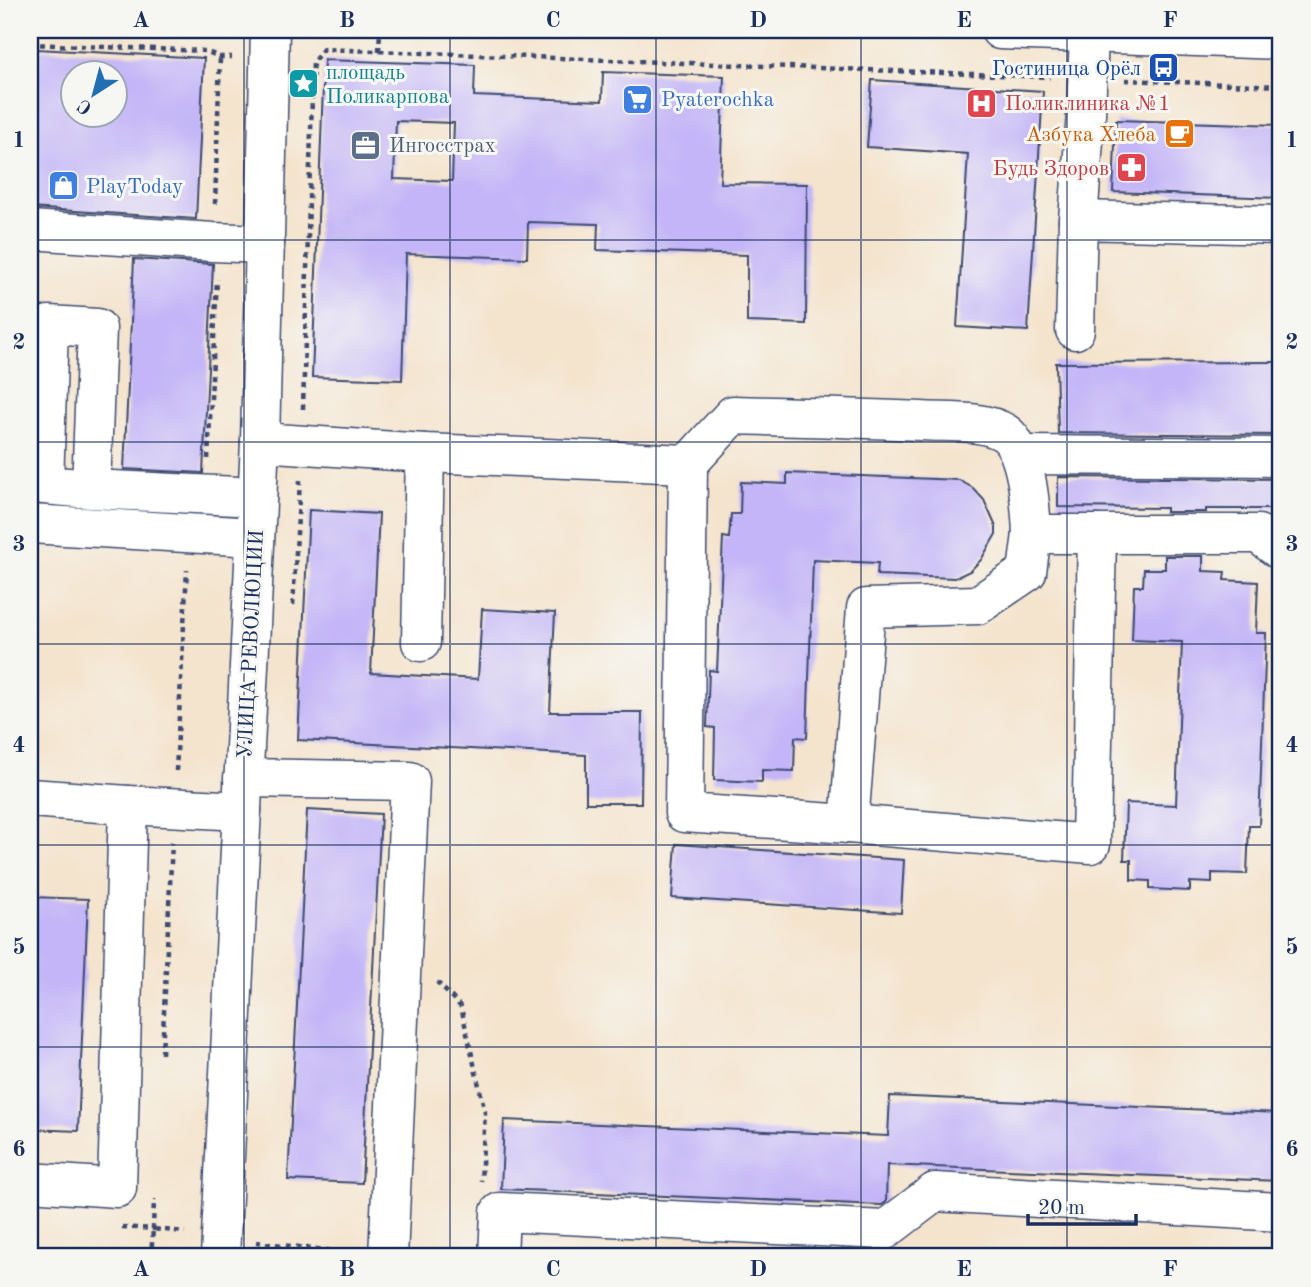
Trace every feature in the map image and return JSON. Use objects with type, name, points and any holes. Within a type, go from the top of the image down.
[{"type":"street","points":[[1000,30],[1281,40]]},
{"type":"street","points":[[1075,330],[1078,220],[1089,33]]},
{"type":"street","name":"УЛИЦА РЕВОЛЮЦИИ","points":[[219,1257],[260,442],[270,44]]},
{"type":"street","points":[[1078,220],[1281,225]]},
{"type":"street","points":[[30,230],[265,244]]},
{"type":"street","points":[[849,824],[866,608],[978,606],[1027,572],[1032,534],[1031,508],[1021,455],[1007,434],[984,425],[733,415],[688,464],[684,813],[1091,844],[1097,534]]},
{"type":"street","points":[[260,442],[425,453],[688,464]]},
{"type":"street","points":[[421,642],[425,453]]},
{"type":"street","points":[[1021,455],[1281,457]]},
{"type":"street","points":[[91,489],[257,497]]},
{"type":"street","points":[[30,524],[255,537]]},
{"type":"street","points":[[1032,534],[1258,534],[1281,551]]},
{"type":"street","points":[[30,798],[174,807],[242,794],[410,780],[388,1257]]},
{"type":"street","points":[[30,1182],[117,1188],[128,805]]},
{"type":"street","points":[[498,1257],[500,1212],[884,1243],[935,1192],[1281,1212]]},
{"type":"path","points":[[379,51],[380,30]]},
{"type":"path","points":[[30,44],[205,51],[220,57],[270,44],[313,62]]},
{"type":"path","points":[[293,612],[302,445],[313,62],[323,49],[1281,86]]},
{"type":"path","points":[[206,494],[218,268],[213,243],[220,57]]},
{"type":"path","points":[[161,1066],[186,574],[196,534]]},
{"type":"path","points":[[402,946],[461,1007],[485,1112],[480,1179],[500,1212]]},
{"type":"path","points":[[153,1229],[155,1188]]},
{"type":"path","points":[[259,1229],[258,1243],[266,1257]]},
{"type":"building","points":[[36,49],[204,58],[196,219],[30,208]]},
{"type":"building","points":[[324,60],[475,65],[474,96],[602,101],[603,72],[724,76],[720,183],[807,184],[806,324],[747,322],[747,255],[597,250],[598,224],[528,222],[527,258],[406,254],[402,380],[312,377]],"holes":[[[396,121],[454,123],[452,181],[394,179]]]},
{"type":"building","points":[[872,80],[1043,91],[1028,331],[957,327],[968,154],[867,147]]},
{"type":"building","points":[[1116,120],[1281,125],[1281,198],[1113,192]]},
{"type":"building","points":[[134,259],[213,264],[203,473],[124,469]]},
{"type":"building","points":[[1281,362],[1281,435],[1058,433],[1056,363]]},
{"type":"building","points":[[787,473],[959,480],[973,488],[984,500],[996,527],[996,534],[981,560],[970,571],[955,578],[877,575],[878,563],[813,560],[807,738],[795,737],[794,771],[762,770],[762,782],[714,780],[715,728],[707,727],[709,670],[717,671],[723,537],[729,538],[731,514],[740,514],[741,482],[787,484]]},
{"type":"building","points":[[1058,477],[1281,479],[1281,509],[1166,512],[1166,508],[1058,507]]},
{"type":"building","points":[[309,510],[379,514],[371,673],[478,679],[482,609],[555,613],[550,712],[642,712],[641,803],[586,803],[586,755],[298,740]]},
{"type":"building","points":[[1165,556],[1203,556],[1203,571],[1225,572],[1224,580],[1258,582],[1256,633],[1266,633],[1259,826],[1249,826],[1247,874],[1212,873],[1212,883],[1190,882],[1190,891],[1150,889],[1150,881],[1131,880],[1131,860],[1124,860],[1126,803],[1176,805],[1182,642],[1132,640],[1134,586],[1143,586],[1144,569],[1165,569]]},
{"type":"building","points":[[307,810],[381,814],[362,1183],[288,1180]]},
{"type":"building","points":[[676,844],[904,860],[901,913],[672,898]]},
{"type":"building","points":[[30,897],[88,899],[78,1131],[30,1129]]},
{"type":"building","points":[[890,1096],[1281,1113],[1281,1181],[887,1165],[886,1202],[882,1205],[501,1189],[504,1120],[888,1136]]},
{"type":"place","name":"Гостиница Орёл","points":[[1164,68]]},
{"type":"place","name":"площадь Поликарпова","points":[[303,84]]},
{"type":"place","name":"Pyaterochka","points":[[638,99]]},
{"type":"place","name":"Поликлиника №1","points":[[982,103]]},
{"type":"place","name":"Азбука Хлеба","points":[[1179,134]]},
{"type":"place","name":"Ингосстрах","points":[[366,145]]},
{"type":"place","name":"Будь Здоров","points":[[1132,168]]},
{"type":"place","name":"PlayToday","points":[[63,186]]}]
